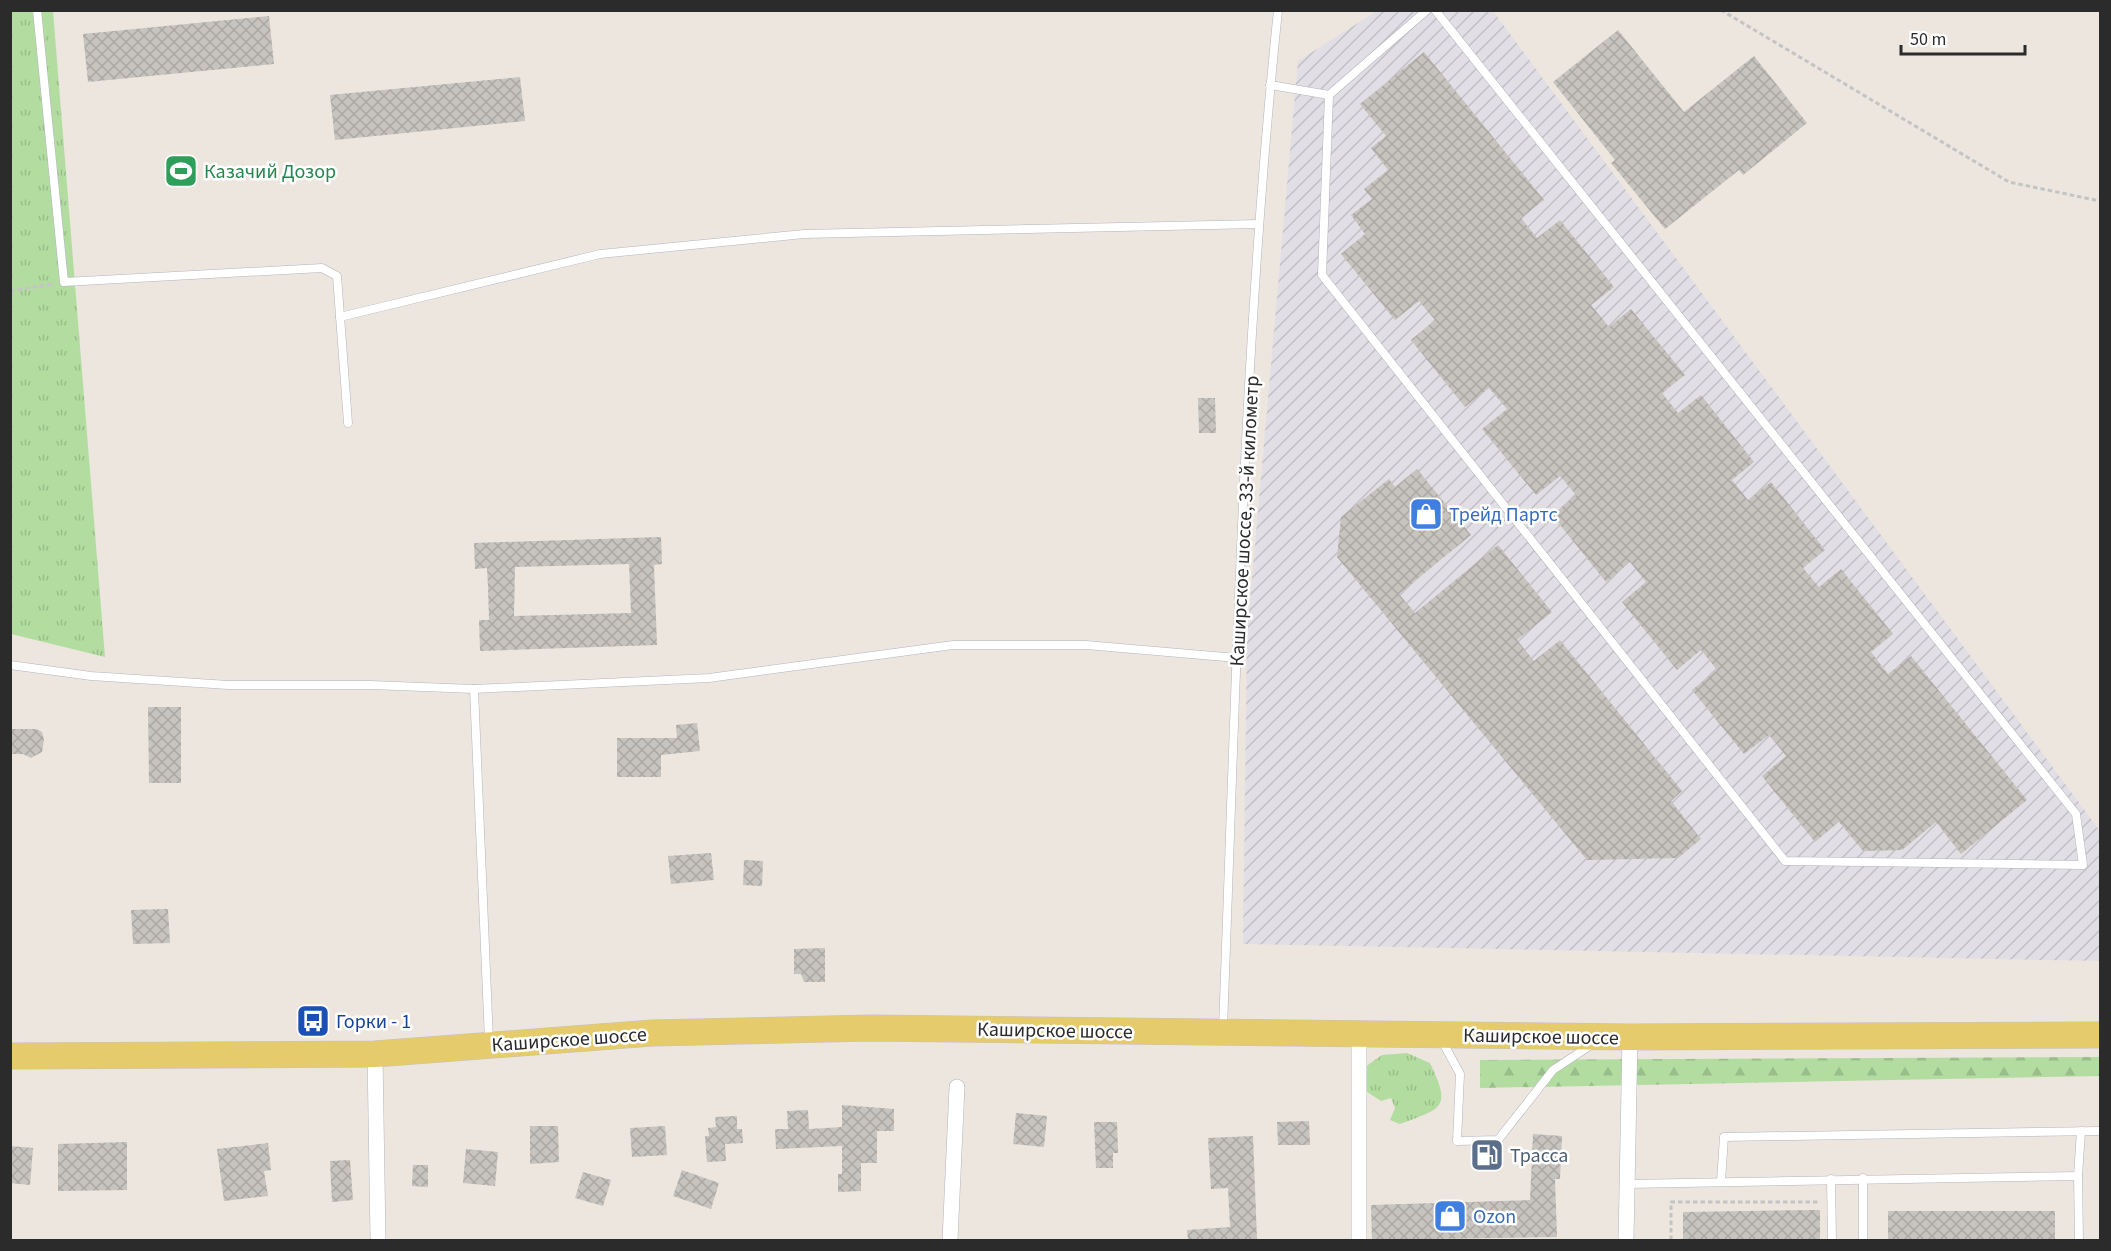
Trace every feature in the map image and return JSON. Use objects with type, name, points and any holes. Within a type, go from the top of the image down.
[{"type":"main road","name":"Каширское шоссе","points":[[10,1056],[375,1054],[652,1033],[871,1028],[1630,1037],[2100,1035]]},
{"type":"street","points":[[1359,1034],[1359,1240]]},
{"type":"street","points":[[1626,1240],[1630,1037]]},
{"type":"street","points":[[375,1054],[378,1240]]},
{"type":"street","points":[[950,1240],[957,1087]]},
{"type":"lane","points":[[37,10],[64,282],[322,268],[337,276],[348,423]]},
{"type":"lane","name":"Каширское шоссе, 33-й километр","points":[[1223,1033],[1237,658],[1258,224],[1278,10]]},
{"type":"lane","points":[[1427,10],[1329,95],[1322,275],[1785,861],[2083,866],[2076,814],[1435,10]]},
{"type":"lane","points":[[1270,85],[1329,95]]},
{"type":"lane","points":[[340,318],[600,254],[804,234],[1258,224]]},
{"type":"lane","points":[[10,665],[91,676],[228,685],[371,685],[474,689],[709,678],[953,645],[1086,645],[1237,658]]},
{"type":"lane","points":[[474,689],[489,1045]]},
{"type":"lane","points":[[1439,1035],[1460,1074],[1457,1140],[1498,1140],[1552,1070],[1604,1035]]},
{"type":"lane","points":[[2079,1240],[2078,1176],[2081,1131]]},
{"type":"lane","points":[[1721,1181],[1724,1137],[2100,1131]]},
{"type":"lane","points":[[1628,1184],[1863,1178],[2078,1176]]},
{"type":"lane","points":[[1863,1178],[1863,1240]]},
{"type":"lane","points":[[1831,1179],[1832,1240]]},
{"type":"path","points":[[1721,10],[2010,182],[2100,201]]},
{"type":"path","points":[[10,291],[64,282]]},
{"type":"path","points":[[1671,1240],[1671,1202],[1832,1202]]},
{"type":"shaded area","points":[[1377,11],[1493,11],[2100,831],[2100,961],[1243,944],[1247,635],[1298,61]]},
{"type":"green space","points":[[11,11],[53,11],[105,657],[11,634]]},
{"type":"green space","points":[[1407,1053],[1430,1063],[1437,1078],[1441,1098],[1434,1110],[1400,1124],[1390,1120],[1395,1108],[1391,1098],[1381,1101],[1364,1090],[1362,1069],[1382,1055]]},
{"type":"green space","points":[[2100,1057],[2100,1076],[1480,1088],[1480,1060]]},
{"type":"building","points":[[269,16],[274,64],[88,82],[83,34]]},
{"type":"building","points":[[1618,30],[1684,112],[1754,56],[1807,123],[1743,175],[1739,170],[1665,229],[1611,163],[1615,160],[1553,82]]},
{"type":"building","points":[[1424,52],[1544,200],[1521,218],[1537,238],[1560,220],[1614,287],[1591,305],[1609,327],[1631,309],[1685,375],[1662,393],[1678,413],[1701,395],[1754,462],[1732,480],[1748,500],[1771,482],[1825,550],[1803,568],[1819,587],[1841,569],[1893,634],[1871,652],[1888,674],[1911,656],[2027,800],[1961,854],[1936,822],[1902,850],[1863,851],[1839,822],[1815,842],[1762,776],[1786,756],[1769,735],[1744,754],[1692,690],[1717,670],[1701,650],[1677,670],[1622,602],[1646,582],[1630,562],[1606,582],[1552,515],[1576,495],[1560,476],[1536,495],[1482,429],[1507,409],[1489,388],[1465,407],[1411,340],[1435,320],[1419,301],[1395,320],[1341,254],[1365,234],[1351,215],[1372,199],[1364,189],[1388,170],[1371,148],[1386,136],[1360,104]]},
{"type":"building","points":[[520,77],[525,121],[335,140],[330,95]]},
{"type":"building","points":[[1198,398],[1215,398],[1216,433],[1199,433]]},
{"type":"building","points":[[1417,469],[1471,535],[1399,594],[1415,613],[1498,545],[1552,612],[1517,640],[1534,661],[1560,640],[1682,791],[1671,801],[1701,839],[1678,858],[1587,860],[1337,557],[1341,517],[1389,479],[1395,487]]},
{"type":"building","points":[[661,537],[662,564],[654,565],[657,645],[480,651],[479,620],[489,620],[487,568],[475,569],[474,543]],"holes":[[[629,564],[631,613],[514,616],[515,567]]]},
{"type":"building","points":[[148,707],[181,707],[181,783],[149,783]]},
{"type":"building","points":[[697,723],[700,751],[661,755],[661,777],[617,777],[617,738],[677,738],[676,725]]},
{"type":"building","points":[[10,729],[36,729],[42,732],[44,740],[42,752],[31,758],[23,754],[10,754]]},
{"type":"building","points":[[711,853],[714,880],[671,884],[668,856]]},
{"type":"building","points":[[744,860],[763,861],[762,886],[743,885]]},
{"type":"building","points":[[168,909],[170,943],[133,944],[131,910]]},
{"type":"building","points":[[825,948],[825,982],[804,982],[801,974],[794,974],[794,949]]},
{"type":"building","points":[[842,1105],[894,1109],[894,1131],[877,1131],[877,1163],[861,1163],[861,1191],[838,1192],[838,1174],[842,1174],[842,1146],[776,1149],[775,1129],[788,1129],[787,1111],[808,1110],[809,1129],[842,1127]]},
{"type":"building","points":[[1016,1113],[1047,1116],[1044,1147],[1013,1144]]},
{"type":"building","points":[[737,1116],[737,1129],[742,1129],[743,1143],[725,1144],[726,1161],[707,1162],[705,1136],[709,1136],[708,1128],[716,1127],[715,1117]]},
{"type":"building","points":[[1309,1121],[1310,1145],[1278,1145],[1277,1122]]},
{"type":"building","points":[[1094,1122],[1117,1122],[1118,1153],[1113,1153],[1113,1168],[1096,1168]]},
{"type":"building","points":[[530,1126],[558,1126],[559,1162],[530,1164]]},
{"type":"building","points":[[665,1126],[667,1155],[632,1157],[630,1128]]},
{"type":"building","points":[[1533,1134],[1562,1136],[1560,1179],[1555,1179],[1557,1237],[1372,1240],[1371,1205],[1530,1200]]},
{"type":"building","points":[[1253,1136],[1257,1240],[1188,1240],[1187,1230],[1230,1227],[1228,1188],[1211,1189],[1208,1138]]},
{"type":"building","points":[[127,1142],[127,1190],[58,1191],[58,1144]]},
{"type":"building","points":[[268,1143],[271,1170],[264,1171],[268,1196],[224,1201],[217,1149]]},
{"type":"building","points":[[10,1146],[33,1148],[30,1185],[10,1183]]},
{"type":"building","points":[[466,1149],[498,1152],[495,1186],[463,1183]]},
{"type":"building","points":[[350,1160],[353,1200],[332,1202],[330,1161]]},
{"type":"building","points":[[413,1165],[428,1165],[428,1187],[412,1186]]},
{"type":"building","points":[[682,1170],[719,1183],[711,1209],[673,1196]]},
{"type":"building","points":[[583,1172],[611,1180],[603,1206],[575,1198]]},
{"type":"building","points":[[1820,1210],[1820,1240],[1683,1240],[1683,1212]]},
{"type":"building","points":[[1888,1211],[2055,1211],[2055,1240],[1888,1240]]},
{"type":"place","name":"Казачий Дозор","points":[[181,171]]},
{"type":"place","name":"Трейд Партс","points":[[1426,514]]},
{"type":"place","name":"Горки - 1","points":[[313,1021]]},
{"type":"place","name":"Трасса","points":[[1487,1155]]},
{"type":"place","name":"Ozon","points":[[1450,1216]]}]
